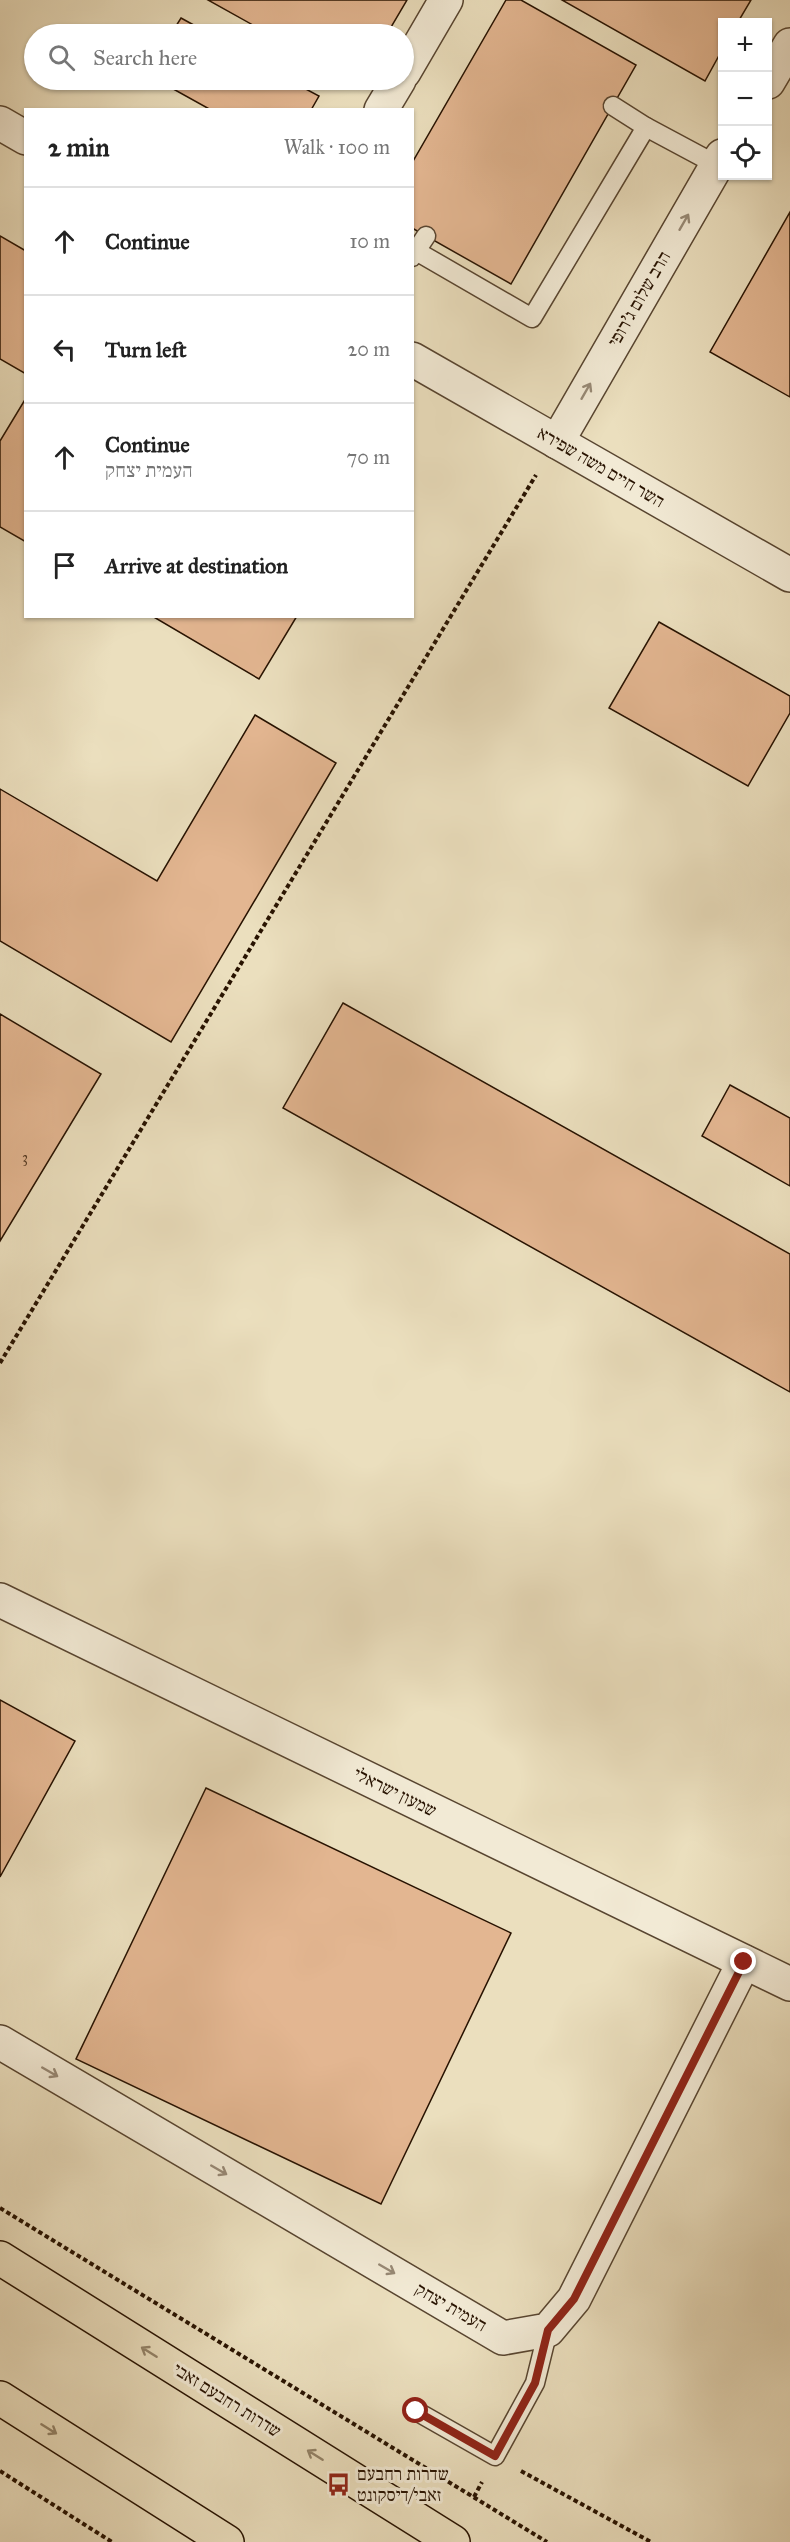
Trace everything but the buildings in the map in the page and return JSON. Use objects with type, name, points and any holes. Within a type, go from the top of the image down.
[{"type":"main road","name":"שדרות רחבעם זאבי","points":[[0,2258],[453,2542]]},
{"type":"main road","points":[[0,2398],[227,2542]]},
{"type":"street","points":[[414,55],[446,0]]},
{"type":"street","points":[[772,75],[790,45]]},
{"type":"street","points":[[382,108],[393,90]]},
{"type":"street","points":[[0,123],[24,137]]},
{"type":"street","name":"הרב שלום ג'רופי","points":[[556,442],[718,164]]},
{"type":"street","name":"השר חיים משה שפירא","points":[[414,360],[790,575]]},
{"type":"street","name":"שמעון ישראלי","points":[[0,1600],[790,1984]]},
{"type":"street","points":[[548,2330],[574,2299],[744,1962]]},
{"type":"street","name":"העמית יצחק","points":[[0,2042],[503,2338],[548,2330]]},
{"type":"lane","points":[[613,106],[646,127],[718,160]]},
{"type":"lane","points":[[426,236],[414,254],[532,318],[646,127]]},
{"type":"lane","points":[[416,2411],[495,2456],[535,2383],[548,2330]]},
{"type":"path","points":[[0,1363],[556,442]]},
{"type":"path","points":[[0,2208],[548,2542]]},
{"type":"path","points":[[495,2456],[651,2542]]},
{"type":"path","points":[[0,2471],[112,2542]]},
{"type":"place","name":"שדרות רחבעם זאבי/דיסקונט","points":[[339,2484]]},
{"type":"route","points":[[416,2411],[495,2456],[535,2383],[548,2330],[574,2299],[744,1962]]}]
